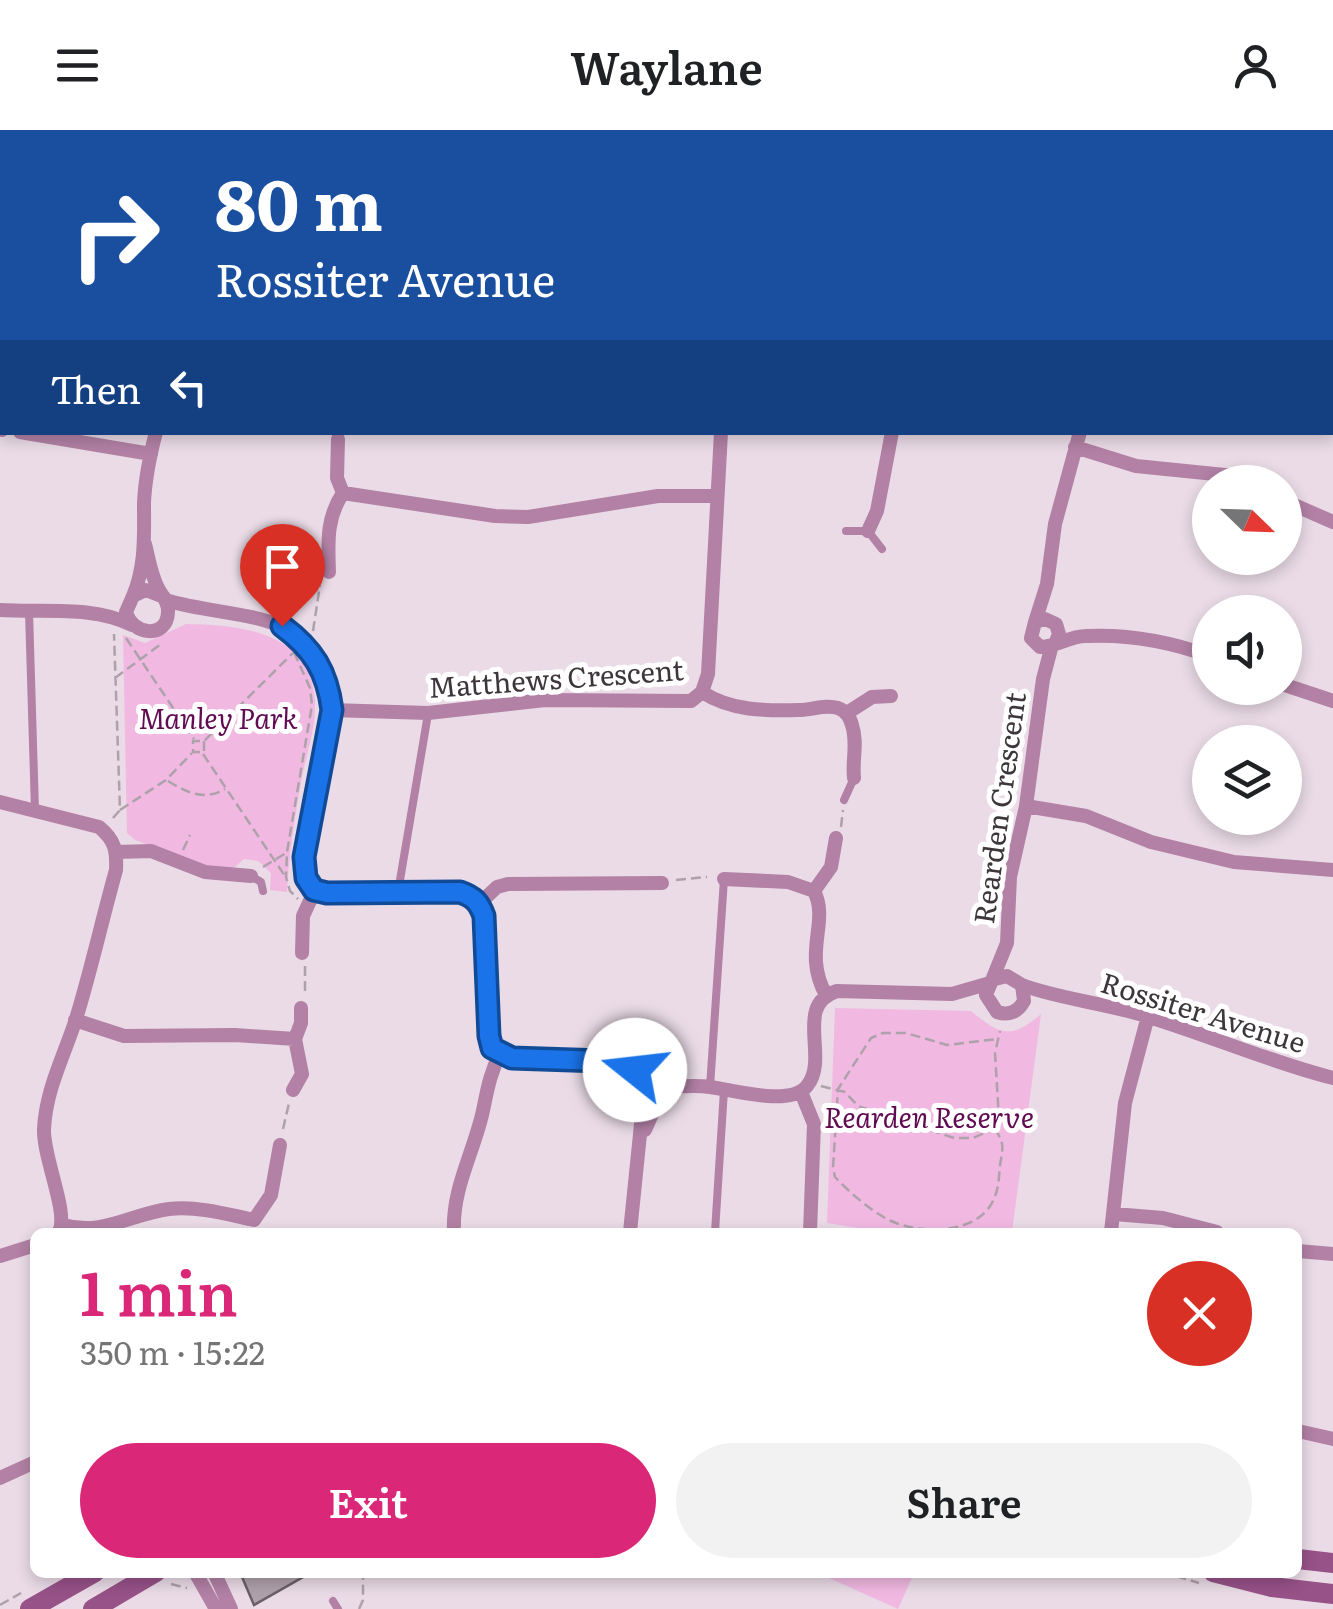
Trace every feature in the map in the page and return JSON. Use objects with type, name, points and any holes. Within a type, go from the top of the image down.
[{"type":"street","points":[[38,435],[150,454]]},
{"type":"street","points":[[132,625],[126,612],[140,580],[145,544],[144,500],[155,435]]},
{"type":"street","name":"Matthews Crescent","points":[[332,710],[428,713],[545,700],[691,701],[702,692],[708,674],[721,435]]},
{"type":"street","points":[[868,531],[877,512],[891,435]]},
{"type":"street","points":[[338,439],[336,478],[343,493]]},
{"type":"street","points":[[1192,472],[1136,466],[1078,440],[1055,524],[1047,584],[1030,632],[1034,642],[1044,648],[1086,636],[1154,641],[1192,651]]},
{"type":"street","points":[[343,493],[496,516],[528,517],[658,496],[717,496]]},
{"type":"street","points":[[329,572],[330,520],[343,493]]},
{"type":"street","points":[[1302,508],[1333,522]]},
{"type":"street","points":[[145,544],[152,578],[168,611],[162,627]]},
{"type":"street","points":[[1047,584],[1059,634],[1053,644]]},
{"type":"street","points":[[79,612],[117,606],[146,590],[164,599],[250,614],[282,626],[298,648],[320,662],[332,710],[304,857],[306,878],[314,890],[460,892],[480,903],[484,916],[489,1036],[492,1048],[500,1054],[512,1058],[602,1061],[624,1060],[658,1050],[688,1074],[717,1088]]},
{"type":"street","points":[[0,610],[79,612],[118,618],[148,632],[181,616],[212,610]]},
{"type":"street","points":[[1036,622],[1044,619],[1086,636]]},
{"type":"street","name":"Rearden Crescent","points":[[1034,642],[1042,680]]},
{"type":"street","name":"Rearden Crescent","points":[[993,981],[1007,942],[1010,877],[1026,806],[1042,680],[1053,644]]},
{"type":"street","points":[[1302,690],[1333,701]]},
{"type":"street","points":[[702,692],[728,707],[802,710],[827,706],[847,713]]},
{"type":"street","points":[[847,713],[872,696],[890,696]]},
{"type":"street","points":[[847,713],[856,745],[854,778]]},
{"type":"street","points":[[0,802],[99,827],[111,837],[117,852],[116,870],[75,1020],[48,1093],[44,1132],[48,1169],[63,1213],[61,1228]]},
{"type":"street","points":[[1026,806],[1086,816],[1152,842],[1234,862],[1333,870]]},
{"type":"street","points":[[814,891],[831,867],[836,838]]},
{"type":"street","points":[[117,852],[151,851],[205,872],[251,876]]},
{"type":"street","points":[[724,879],[788,882],[814,891]]},
{"type":"street","points":[[480,903],[508,884],[662,883]]},
{"type":"street","points":[[302,953],[303,916],[314,890]]},
{"type":"street","points":[[814,891],[820,910],[814,966],[826,995]]},
{"type":"street","name":"Rearden Crescent","points":[[1007,942],[1020,982]]},
{"type":"street","points":[[810,1228],[814,1124],[805,1088],[814,1072],[818,1004],[826,995],[838,991],[952,994],[1004,1014],[1018,1010],[1025,996],[1020,982],[1007,976],[952,994]]},
{"type":"street","points":[[991,1008],[986,996],[993,981]]},
{"type":"street","name":"Rossiter Avenue","points":[[1020,982],[1058,997],[1148,1016],[1282,1065],[1333,1078]]},
{"type":"street","name":"Rossiter Avenue","points":[[1018,1010],[1058,997]]},
{"type":"street","points":[[293,1090],[302,1074],[295,1039],[301,1022],[300,1008]]},
{"type":"street","points":[[1112,1228],[1125,1103],[1148,1016]]},
{"type":"street","points":[[75,1020],[124,1036],[295,1039]]},
{"type":"street","points":[[454,1228],[458,1187],[481,1118],[490,1072],[500,1054]]},
{"type":"street","points":[[630,1228],[643,1105],[636,1063],[644,1054]]},
{"type":"street","points":[[641,1140],[656,1105],[677,1073],[674,1059]]},
{"type":"street","points":[[602,1061],[654,1093],[670,1088],[717,1088],[760,1095],[805,1088]]},
{"type":"street","points":[[102,1228],[148,1213],[197,1208],[256,1226],[271,1195],[280,1146]]},
{"type":"street","points":[[1114,1214],[1163,1218],[1202,1228]]},
{"type":"street","points":[[0,1256],[30,1247]]},
{"type":"street","points":[[1302,1251],[1333,1254]]},
{"type":"street","points":[[1302,1431],[1333,1439]]},
{"type":"street","points":[[0,1478],[30,1464]]},
{"type":"street","points":[[1302,1559],[1333,1563]]},
{"type":"street","points":[[30,1609],[84,1578]]},
{"type":"street","points":[[93,1609],[118,1602],[160,1578]]},
{"type":"street","points":[[198,1578],[216,1609]]},
{"type":"street","points":[[217,1578],[232,1609]]},
{"type":"street","points":[[1237,1578],[1272,1587],[1333,1594]]},
{"type":"lane","points":[[846,531],[868,531],[882,549]]},
{"type":"lane","points":[[29,612],[34,810]]},
{"type":"lane","points":[[398,892],[428,713]]},
{"type":"lane","points":[[844,800],[854,778]]},
{"type":"lane","points":[[251,876],[262,882],[263,891]]},
{"type":"lane","points":[[715,1228],[724,879]]},
{"type":"path","points":[[204,742],[298,648],[316,622],[320,582],[329,572]]},
{"type":"path","points":[[114,678],[177,629],[181,616]]},
{"type":"path","points":[[120,810],[114,629],[126,637],[195,740],[204,742]]},
{"type":"path","points":[[286,877],[312,705],[298,648]]},
{"type":"path","points":[[193,752],[195,740]]},
{"type":"path","points":[[203,753],[204,742]]},
{"type":"path","points":[[193,752],[203,753]]},
{"type":"path","points":[[111,837],[111,820],[120,810],[166,780],[193,752]]},
{"type":"path","points":[[203,753],[286,877],[290,890],[307,904]]},
{"type":"path","points":[[166,780],[197,798],[226,788]]},
{"type":"path","points":[[836,838],[844,800]]},
{"type":"path","points":[[251,876],[287,852]]},
{"type":"path","points":[[662,883],[724,879]]},
{"type":"path","points":[[300,1008],[308,978],[302,953]]},
{"type":"path","points":[[805,1088],[838,1089],[858,1106],[954,1138],[973,1138],[994,1129],[999,1120],[996,1038],[1000,1031]]},
{"type":"path","points":[[942,1228],[901,1224],[882,1216],[835,1177],[838,1089],[865,1043],[883,1033],[906,1032],[947,1045],[996,1038]]},
{"type":"path","points":[[280,1146],[293,1090]]},
{"type":"path","points":[[954,1228],[983,1214],[996,1196],[1003,1147],[1002,1138],[994,1129]]},
{"type":"path","points":[[160,1578],[192,1591]]},
{"type":"path","points":[[359,1609],[364,1578]]},
{"type":"green space","name":"Manley Park","points":[[186,624],[249,630],[269,637],[287,646],[311,678],[314,720],[295,820],[287,892],[270,890],[271,873],[258,861],[244,859],[233,869],[204,866],[135,840],[127,833],[123,635],[145,643]]},
{"type":"green space","name":"Rearden Reserve","points":[[835,1008],[971,1011],[1006,1031],[1021,1028],[1041,1014],[1013,1228],[858,1228],[827,1223]]},
{"type":"green space","points":[[829,1578],[912,1578],[898,1609]]},
{"type":"building","points":[[242,1578],[301,1578],[254,1605]]},
{"type":"route","points":[[282,626],[304,642],[320,662],[332,710],[304,857],[306,878],[314,890],[460,892],[471,896],[480,903],[484,916],[492,1048],[512,1058],[602,1061],[638,1082],[635,1070]]}]
